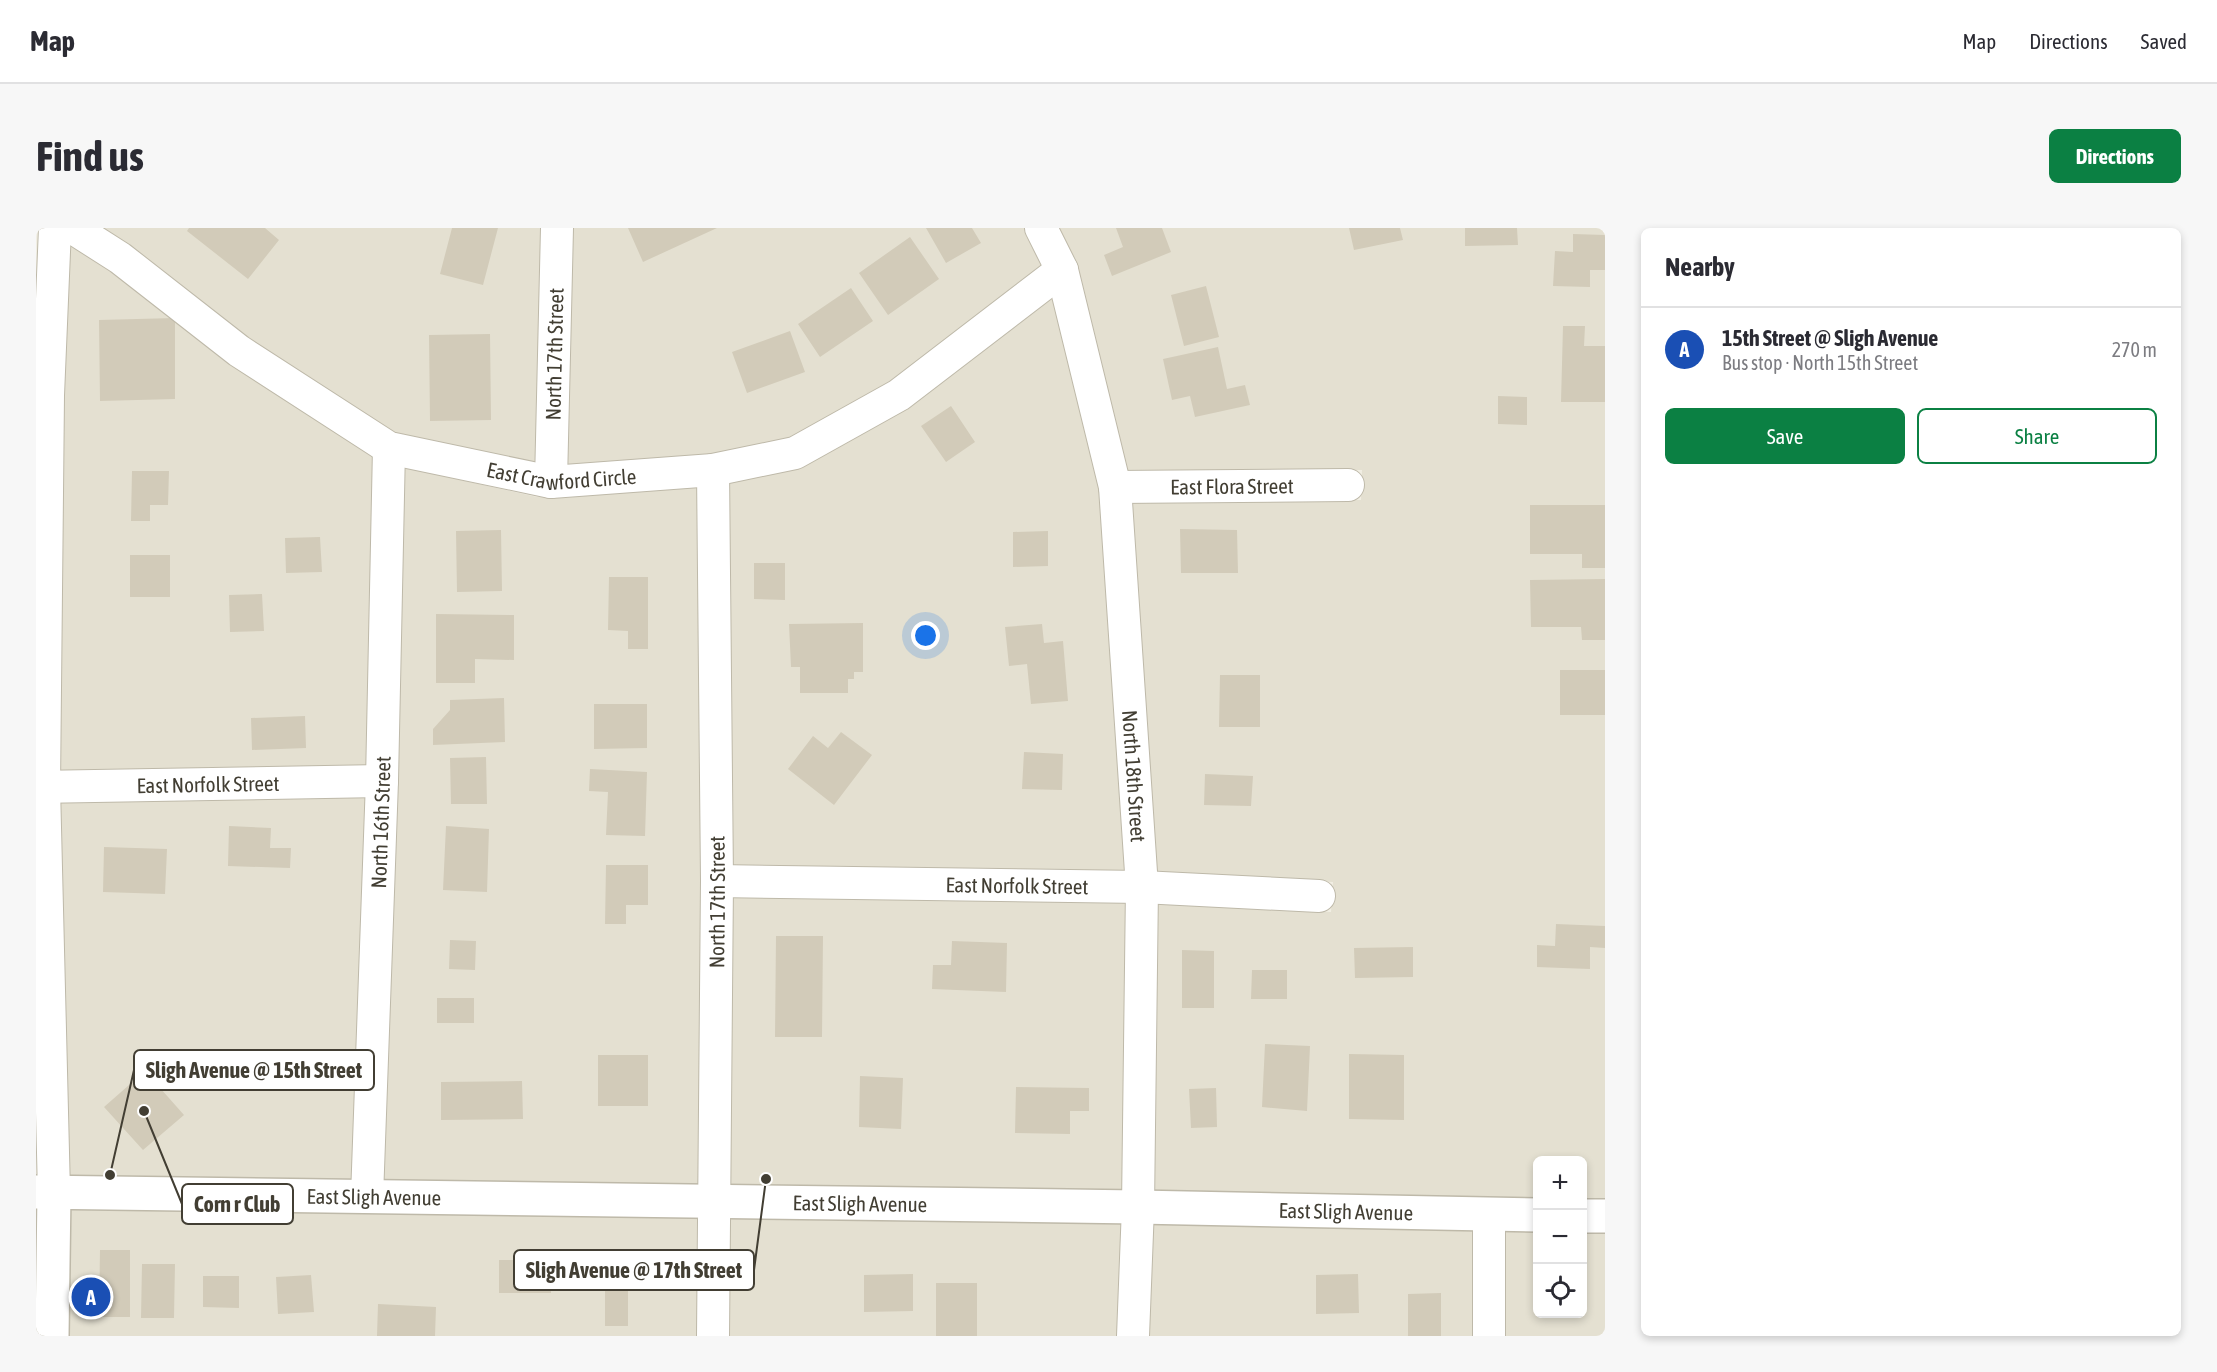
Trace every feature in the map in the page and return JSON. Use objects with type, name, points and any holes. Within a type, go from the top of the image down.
[{"type":"street","points":[[52,1336],[45,1193],[40,787],[42,395],[55,228]]},
{"type":"street","name":"East Crawford Circle","points":[[73,228],[120,258],[239,351],[389,448],[550,482],[713,470],[795,453],[899,395],[1062,270]]},
{"type":"street","name":"North 17th Street","points":[[550,482],[556,228]]},
{"type":"street","name":"North 18th Street","points":[[1041,228],[1062,270],[1114,487],[1142,887],[1138,1207],[1133,1336]]},
{"type":"street","name":"North 16th Street","points":[[367,1197],[382,781],[389,448]]},
{"type":"street","name":"North 17th Street","points":[[713,470],[717,881],[712,1201],[713,1336]]},
{"type":"street","name":"East Flora Street","points":[[1114,487],[1348,485]]},
{"type":"street","name":"East Norfolk Street","points":[[40,787],[382,781]]},
{"type":"street","name":"East Norfolk Street","points":[[717,881],[1142,887],[1318,896]]},
{"type":"street","name":"East Sligh Avenue","points":[[45,1193],[1138,1207],[1533,1215]]},
{"type":"street","points":[[1488,1215],[1489,1336]]},
{"type":"street","points":[[1587,1216],[1605,1216]]},
{"type":"shaded area","points":[[100,228],[543,228],[537,464],[392,433],[246,338]]},
{"type":"shaded area","points":[[570,228],[1025,228],[1044,266],[892,382],[791,438],[712,455],[564,466]]},
{"type":"shaded area","points":[[1056,228],[1605,228],[1605,1201],[1587,1201],[1587,1156],[1533,1156],[1533,1200],[1152,1192],[1155,903],[1331,912],[1333,882],[1155,872],[1129,502],[1361,500],[1362,470],[1125,471],[1077,277],[1080,274]]},
{"type":"shaded area","points":[[68,243],[113,271],[375,457],[369,766],[57,771],[61,395]]},
{"type":"shaded area","points":[[1054,295],[1101,489],[1128,872],[730,866],[727,482]]},
{"type":"shaded area","points":[[402,467],[537,497],[563,498],[700,486],[703,881],[699,1186],[381,1181]]},
{"type":"shaded area","points":[[368,796],[354,1181],[67,1177],[57,802]]},
{"type":"shaded area","points":[[730,896],[1128,902],[1125,1192],[726,1186]]},
{"type":"shaded area","points":[[67,1208],[699,1217],[700,1336],[65,1336]]},
{"type":"shaded area","points":[[726,1217],[1124,1222],[1120,1336],[727,1336]]},
{"type":"shaded area","points":[[1151,1223],[1475,1230],[1476,1336],[1147,1336]]},
{"type":"shaded area","points":[[1502,1230],[1533,1230],[1533,1318],[1587,1318],[1587,1231],[1605,1231],[1605,1336],[1503,1336]]},
{"type":"building","points":[[189,228],[265,228],[279,240],[248,279],[187,231]]},
{"type":"building","points":[[452,228],[498,228],[483,285],[440,274]]},
{"type":"building","points":[[628,228],[717,228],[643,262]]},
{"type":"building","points":[[926,228],[972,228],[981,243],[946,263]]},
{"type":"building","points":[[1116,228],[1162,228],[1171,252],[1112,276],[1104,255],[1123,247]]},
{"type":"building","points":[[1349,228],[1400,228],[1403,240],[1354,250]]},
{"type":"building","points":[[1465,228],[1517,228],[1518,245],[1465,246]]},
{"type":"building","points":[[1573,234],[1605,235],[1605,270],[1590,270],[1590,287],[1553,286],[1555,251],[1573,252]]},
{"type":"building","points":[[910,237],[939,279],[888,315],[859,273]]},
{"type":"building","points":[[1206,286],[1219,337],[1184,346],[1171,295]]},
{"type":"building","points":[[851,288],[873,321],[820,357],[798,324]]},
{"type":"building","points":[[175,318],[175,399],[100,401],[99,320]]},
{"type":"building","points":[[1563,326],[1585,326],[1584,346],[1605,346],[1605,402],[1561,402]]},
{"type":"building","points":[[790,331],[805,372],[747,393],[732,352]]},
{"type":"building","points":[[490,334],[491,420],[430,421],[429,335]]},
{"type":"building","points":[[1218,347],[1227,389],[1245,385],[1250,405],[1195,417],[1190,396],[1172,400],[1163,359]]},
{"type":"building","points":[[1498,396],[1527,397],[1527,425],[1498,424]]},
{"type":"building","points":[[951,406],[975,442],[946,462],[921,426]]},
{"type":"building","points":[[132,471],[169,471],[168,505],[150,505],[150,521],[131,521]]},
{"type":"building","points":[[1530,505],[1605,505],[1605,568],[1582,568],[1582,554],[1530,554]]},
{"type":"building","points":[[1180,529],[1237,530],[1238,573],[1181,573]]},
{"type":"building","points":[[501,530],[502,591],[457,592],[456,531]]},
{"type":"building","points":[[1048,531],[1048,566],[1013,567],[1013,532]]},
{"type":"building","points":[[320,537],[322,572],[286,573],[285,538]]},
{"type":"building","points":[[130,555],[170,555],[170,597],[130,597]]},
{"type":"building","points":[[754,563],[785,563],[785,600],[754,599]]},
{"type":"building","points":[[609,577],[648,577],[648,649],[628,649],[628,631],[608,630]]},
{"type":"building","points":[[1605,579],[1605,640],[1582,640],[1581,627],[1531,627],[1530,580]]},
{"type":"building","points":[[262,594],[264,631],[230,632],[229,595]]},
{"type":"building","points":[[436,614],[514,615],[514,660],[475,659],[475,683],[436,683]]},
{"type":"building","points":[[863,623],[863,672],[854,672],[854,679],[848,679],[848,693],[800,693],[800,667],[791,667],[789,624]]},
{"type":"building","points":[[1042,624],[1044,643],[1063,641],[1068,701],[1031,704],[1027,664],[1009,666],[1005,627]]},
{"type":"building","points":[[1560,670],[1605,670],[1605,715],[1560,715]]},
{"type":"building","points":[[1220,675],[1260,675],[1260,727],[1219,727]]},
{"type":"building","points":[[504,698],[505,742],[433,745],[433,729],[450,710],[450,700]]},
{"type":"building","points":[[594,704],[647,704],[647,748],[594,749]]},
{"type":"building","points":[[305,716],[306,748],[252,750],[251,718]]},
{"type":"building","points":[[841,732],[872,755],[834,805],[788,769],[813,736],[828,748]]},
{"type":"building","points":[[1024,752],[1063,754],[1062,790],[1022,789]]},
{"type":"building","points":[[486,757],[487,804],[451,804],[450,758]]},
{"type":"building","points":[[590,769],[647,772],[645,836],[606,835],[608,792],[589,791]]},
{"type":"building","points":[[1205,774],[1253,776],[1251,806],[1204,805]]},
{"type":"building","points":[[229,826],[271,828],[270,848],[291,848],[290,868],[228,866]]},
{"type":"building","points":[[446,826],[489,829],[487,892],[443,890]]},
{"type":"building","points":[[104,847],[167,849],[165,894],[103,892]]},
{"type":"building","points":[[606,865],[648,865],[648,905],[626,905],[626,924],[605,924]]},
{"type":"building","points":[[1556,924],[1605,926],[1605,948],[1590,947],[1590,969],[1537,967],[1537,945],[1555,946]]},
{"type":"building","points":[[776,936],[823,936],[822,1037],[775,1037]]},
{"type":"building","points":[[450,940],[476,941],[475,970],[449,969]]},
{"type":"building","points":[[952,941],[1007,943],[1006,992],[932,989],[933,965],[951,965]]},
{"type":"building","points":[[1413,947],[1413,977],[1355,978],[1354,948]]},
{"type":"building","points":[[1182,950],[1214,951],[1214,1008],[1182,1008]]},
{"type":"building","points":[[1252,970],[1287,970],[1287,999],[1251,999]]},
{"type":"building","points":[[437,998],[474,998],[474,1023],[437,1023]]},
{"type":"building","points":[[1265,1044],[1310,1046],[1307,1111],[1262,1107]]},
{"type":"building","points":[[1349,1054],[1404,1055],[1404,1120],[1349,1119]]},
{"type":"building","points":[[598,1055],[648,1055],[648,1106],[598,1106]]},
{"type":"building","points":[[145,1071],[184,1115],[143,1150],[104,1107]]},
{"type":"building","points":[[860,1076],[903,1078],[901,1129],[859,1127]]},
{"type":"building","points":[[522,1081],[523,1119],[441,1120],[441,1082]]},
{"type":"building","points":[[1016,1087],[1089,1088],[1089,1111],[1070,1111],[1070,1134],[1015,1133]]},
{"type":"building","points":[[1216,1088],[1217,1127],[1191,1128],[1189,1089]]},
{"type":"building","points":[[100,1250],[130,1250],[130,1317],[99,1317]]},
{"type":"building","points":[[499,1260],[551,1260],[551,1293],[499,1293]]},
{"type":"building","points":[[142,1264],[175,1264],[174,1318],[141,1318]]},
{"type":"building","points":[[913,1274],[913,1311],[864,1312],[864,1275]]},
{"type":"building","points":[[1358,1274],[1359,1313],[1316,1314],[1316,1275]]},
{"type":"building","points":[[311,1275],[314,1312],[278,1314],[276,1277]]},
{"type":"building","points":[[203,1276],[239,1276],[239,1308],[203,1307]]},
{"type":"building","points":[[628,1280],[628,1326],[605,1326],[605,1281]]},
{"type":"building","points":[[936,1283],[977,1283],[977,1336],[936,1336]]},
{"type":"building","points":[[1441,1293],[1441,1336],[1408,1336],[1408,1294]]},
{"type":"building","points":[[378,1304],[436,1307],[435,1336],[377,1336]]},
{"type":"place","name":"Corn r Club","points":[[144,1111]]},
{"type":"place","name":"Sligh Avenue @ 15th Street","points":[[110,1175]]},
{"type":"place","name":"Sligh Avenue @ 17th Street","points":[[766,1179]]},
{"type":"place","name":"15th Street @ Sligh Avenue","points":[[91,1297]]}]
